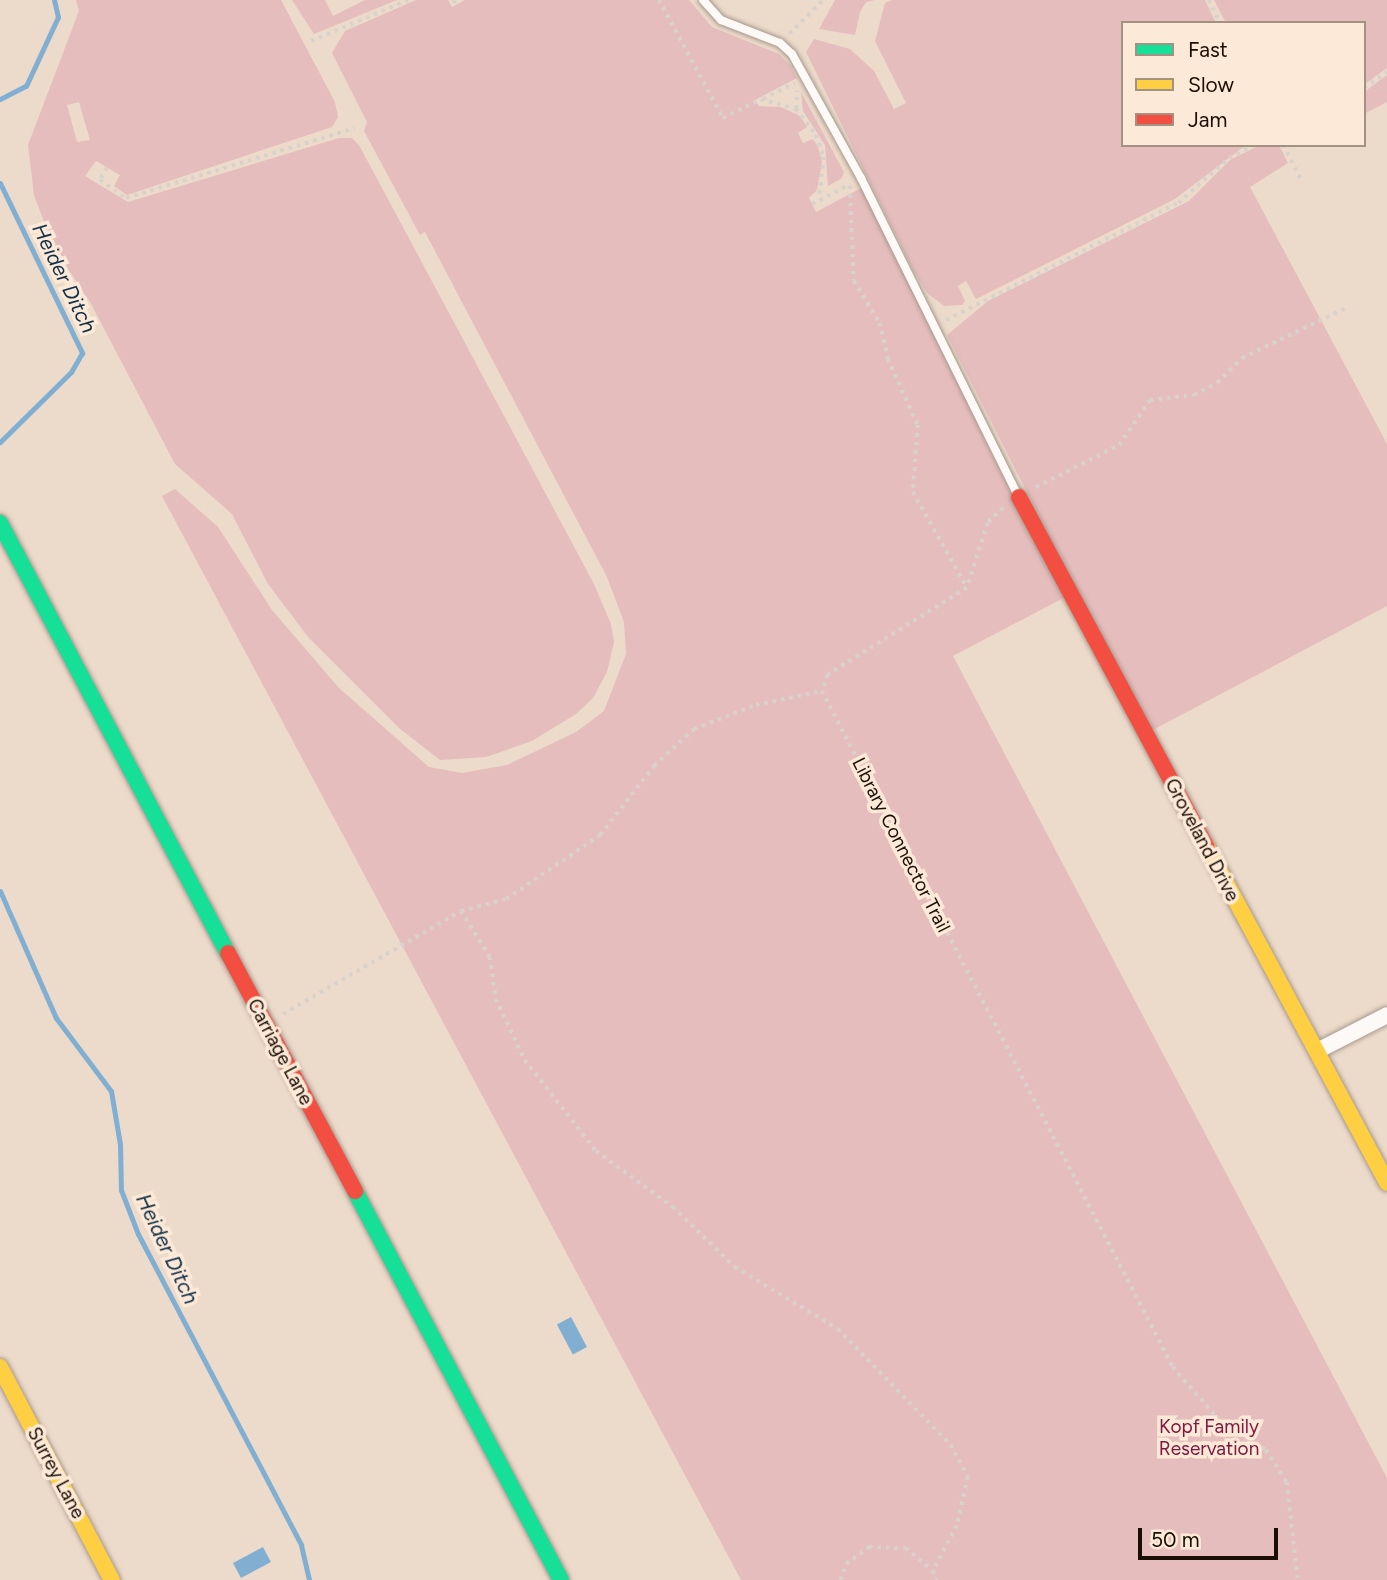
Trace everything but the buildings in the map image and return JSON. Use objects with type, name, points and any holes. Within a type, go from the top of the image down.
[{"type":"street","name":"Groveland Drive","points":[[1019,497],[1319,1050],[1387,1182]]},
{"type":"street","name":"Carriage Lane","points":[[0,523],[561,1580]]},
{"type":"street","points":[[1319,1050],[1387,1015]]},
{"type":"street","name":"Surrey Lane","points":[[0,1367],[112,1580]]},
{"type":"lane","points":[[703,0],[735,28],[779,43],[792,54],[861,178],[1019,497]]},
{"type":"path","points":[[311,41],[408,0]]},
{"type":"path","points":[[659,0],[723,118],[797,81],[796,109]]},
{"type":"path","points":[[779,43],[823,0]]},
{"type":"path","points":[[1209,0],[1219,21]]},
{"type":"path","points":[[1366,87],[1387,72]]},
{"type":"path","points":[[761,100],[796,109],[816,135],[824,157],[819,200]]},
{"type":"path","points":[[107,168],[100,180],[126,198],[355,128]]},
{"type":"path","points":[[936,325],[1178,203],[1229,158],[1249,147]]},
{"type":"path","points":[[1284,147],[1303,183]]},
{"type":"path","points":[[812,204],[861,178]]},
{"type":"path","points":[[850,184],[847,209],[854,281],[880,323],[888,359],[918,425],[913,492],[967,588]]},
{"type":"path","points":[[265,1024],[461,911],[506,899],[600,835],[654,766],[694,729],[756,705],[822,691],[828,675],[967,588],[988,523],[1019,497],[1067,468],[1119,445],[1150,400],[1194,395],[1217,383],[1242,358],[1346,309]]},
{"type":"path","name":"Library Connector Trail","points":[[822,691],[1173,1367],[1219,1420],[1266,1450],[1287,1482],[1298,1580]]},
{"type":"path","points":[[461,911],[490,957],[496,999],[525,1060],[596,1152],[673,1207],[735,1267],[838,1329],[951,1445],[968,1477],[957,1526],[933,1571]]},
{"type":"path","points":[[839,1580],[846,1564],[869,1547],[906,1548],[933,1571],[937,1580]]},
{"type":"green space","points":[[76,0],[281,0],[335,102],[338,117],[332,127],[127,195],[114,186],[120,175],[96,161],[85,176],[128,202],[339,138],[352,138],[359,145],[594,584],[611,624],[614,642],[607,672],[593,698],[576,714],[532,741],[486,757],[440,760],[399,728],[309,638],[268,584],[232,514],[175,464],[90,302],[54,248],[34,195],[28,145],[79,11]],"holes":[[[79,102],[90,140],[77,142],[67,105]]]},
{"type":"green space","points":[[292,0],[325,0],[333,16],[365,0],[397,0],[314,34]]},
{"type":"green space","name":"Kopf Family Reservation","points":[[416,0],[448,0],[452,7],[465,0],[689,0],[712,27],[779,54],[790,65],[797,78],[755,100],[759,106],[781,107],[800,116],[807,127],[798,133],[803,143],[813,139],[818,147],[822,162],[817,190],[809,198],[816,212],[865,186],[1071,594],[953,656],[1387,1478],[1387,1580],[741,1580],[162,496],[175,489],[218,527],[272,610],[339,688],[429,767],[462,773],[507,765],[576,732],[604,711],[626,654],[624,622],[607,577],[425,232],[420,235],[364,131],[367,122],[332,53],[345,31]]},
{"type":"green space","points":[[835,0],[875,0],[866,2],[860,12],[855,35],[819,29]]},
{"type":"green space","points":[[892,0],[1205,0],[1215,21],[1121,21],[1121,147],[1243,147],[1175,199],[976,299],[966,281],[958,286],[965,301],[962,305],[944,306],[927,293],[914,272],[806,52],[814,39],[850,49],[874,71],[894,109],[906,103],[875,41],[885,3]]},
{"type":"green space","points":[[1214,0],[1387,0],[1387,68],[1366,84],[1366,21],[1225,21]]},
{"type":"green space","points":[[1387,75],[1387,102],[1366,113],[1366,91]]},
{"type":"green space","points":[[801,92],[844,172],[842,178],[828,186],[825,145],[803,111]]},
{"type":"green space","points":[[1256,147],[1280,147],[1288,163],[1250,187],[1387,444],[1387,606],[1149,732],[947,335],[988,301],[1189,201],[1230,160]]},
{"type":"water","points":[[571,1317],[587,1347],[573,1355],[557,1325]]},
{"type":"water","points":[[263,1547],[271,1562],[241,1578],[233,1563]]},
{"type":"waterway","name":"Heider Ditch","points":[[0,99],[26,86],[58,17],[54,0]]},
{"type":"waterway","name":"Heider Ditch","points":[[0,183],[82,353],[71,372],[0,442]]},
{"type":"waterway","name":"Heider Ditch","points":[[0,891],[56,1018],[111,1091],[120,1144],[121,1190],[138,1234],[301,1545],[309,1580]]},
{"type":"traffic: fast","points":[[0,523],[228,953]]},
{"type":"traffic: fast","points":[[355,1191],[561,1580]]},
{"type":"traffic: slow","points":[[1207,847],[1387,1183]]},
{"type":"traffic: slow","points":[[0,1367],[112,1580]]},
{"type":"traffic: jam","points":[[1019,497],[1207,847]]},
{"type":"traffic: jam","points":[[228,953],[355,1191]]}]
